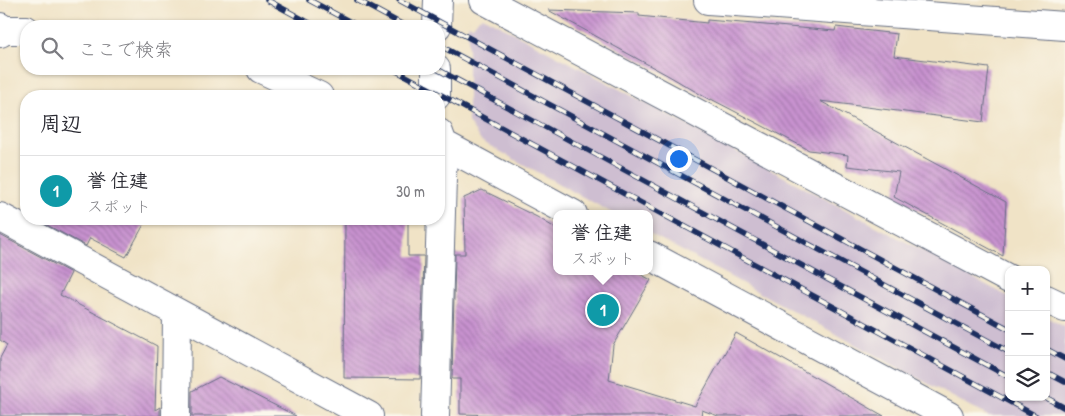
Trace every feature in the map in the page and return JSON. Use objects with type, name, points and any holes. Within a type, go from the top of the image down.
[{"type":"street","points":[[437,20],[438,0]]},
{"type":"street","points":[[484,0],[1005,277]]},
{"type":"street","points":[[708,0],[1065,26]]},
{"type":"street","points":[[273,75],[306,90]]},
{"type":"street","points":[[436,75],[436,90]]},
{"type":"street","points":[[445,148],[565,210]]},
{"type":"street","points":[[0,217],[369,416]]},
{"type":"street","points":[[436,416],[440,225]]},
{"type":"street","points":[[653,257],[948,416]]},
{"type":"street","points":[[1050,300],[1065,308]]},
{"type":"street","points":[[176,416],[177,313]]},
{"type":"shaded area","points":[[484,17],[1005,295],[1005,401],[1050,401],[1050,319],[1065,327],[1065,416],[988,416],[653,235],[653,210],[607,210],[481,141],[468,122],[468,24],[473,26],[479,18]]},
{"type":"building","points":[[548,10],[639,13],[639,16],[707,23],[707,20],[835,31],[836,27],[897,34],[894,56],[989,68],[983,122],[820,101],[1006,202],[1003,256],[894,197],[899,172],[847,166],[848,155],[809,150],[710,100]]},
{"type":"building","points":[[482,190],[553,227],[553,275],[642,275],[651,280],[613,345],[609,380],[695,406],[736,333],[884,416],[718,416],[702,410],[701,416],[460,414],[460,379],[452,379],[455,254],[465,254],[464,198]]},
{"type":"building","points":[[47,225],[144,225],[126,257],[90,238],[86,246]]},
{"type":"building","points":[[345,225],[408,225],[408,256],[424,256],[420,379],[344,378]]},
{"type":"building","points":[[0,235],[71,273],[60,295],[157,346],[155,410],[160,407],[160,416],[0,416],[0,358],[7,345],[0,340]]},
{"type":"building","points":[[219,377],[296,416],[192,416],[192,391]]},
{"type":"railway","points":[[267,0],[304,20]]},
{"type":"railway","points":[[309,0],[347,20]]},
{"type":"railway","points":[[357,0],[394,20]]},
{"type":"railway","points":[[399,0],[436,20]]},
{"type":"railway","points":[[445,25],[1005,327]]},
{"type":"railway","points":[[445,48],[1005,350]]},
{"type":"railway","points":[[445,73],[1005,375]]},
{"type":"railway","points":[[404,75],[432,90]]},
{"type":"railway","points":[[445,97],[1036,416]]},
{"type":"railway","points":[[1050,351],[1065,359]]},
{"type":"railway","points":[[1050,374],[1065,382]]},
{"type":"railway","points":[[1050,400],[1065,408]]},
{"type":"place","name":"誉 住建","points":[[603,310]]}]
